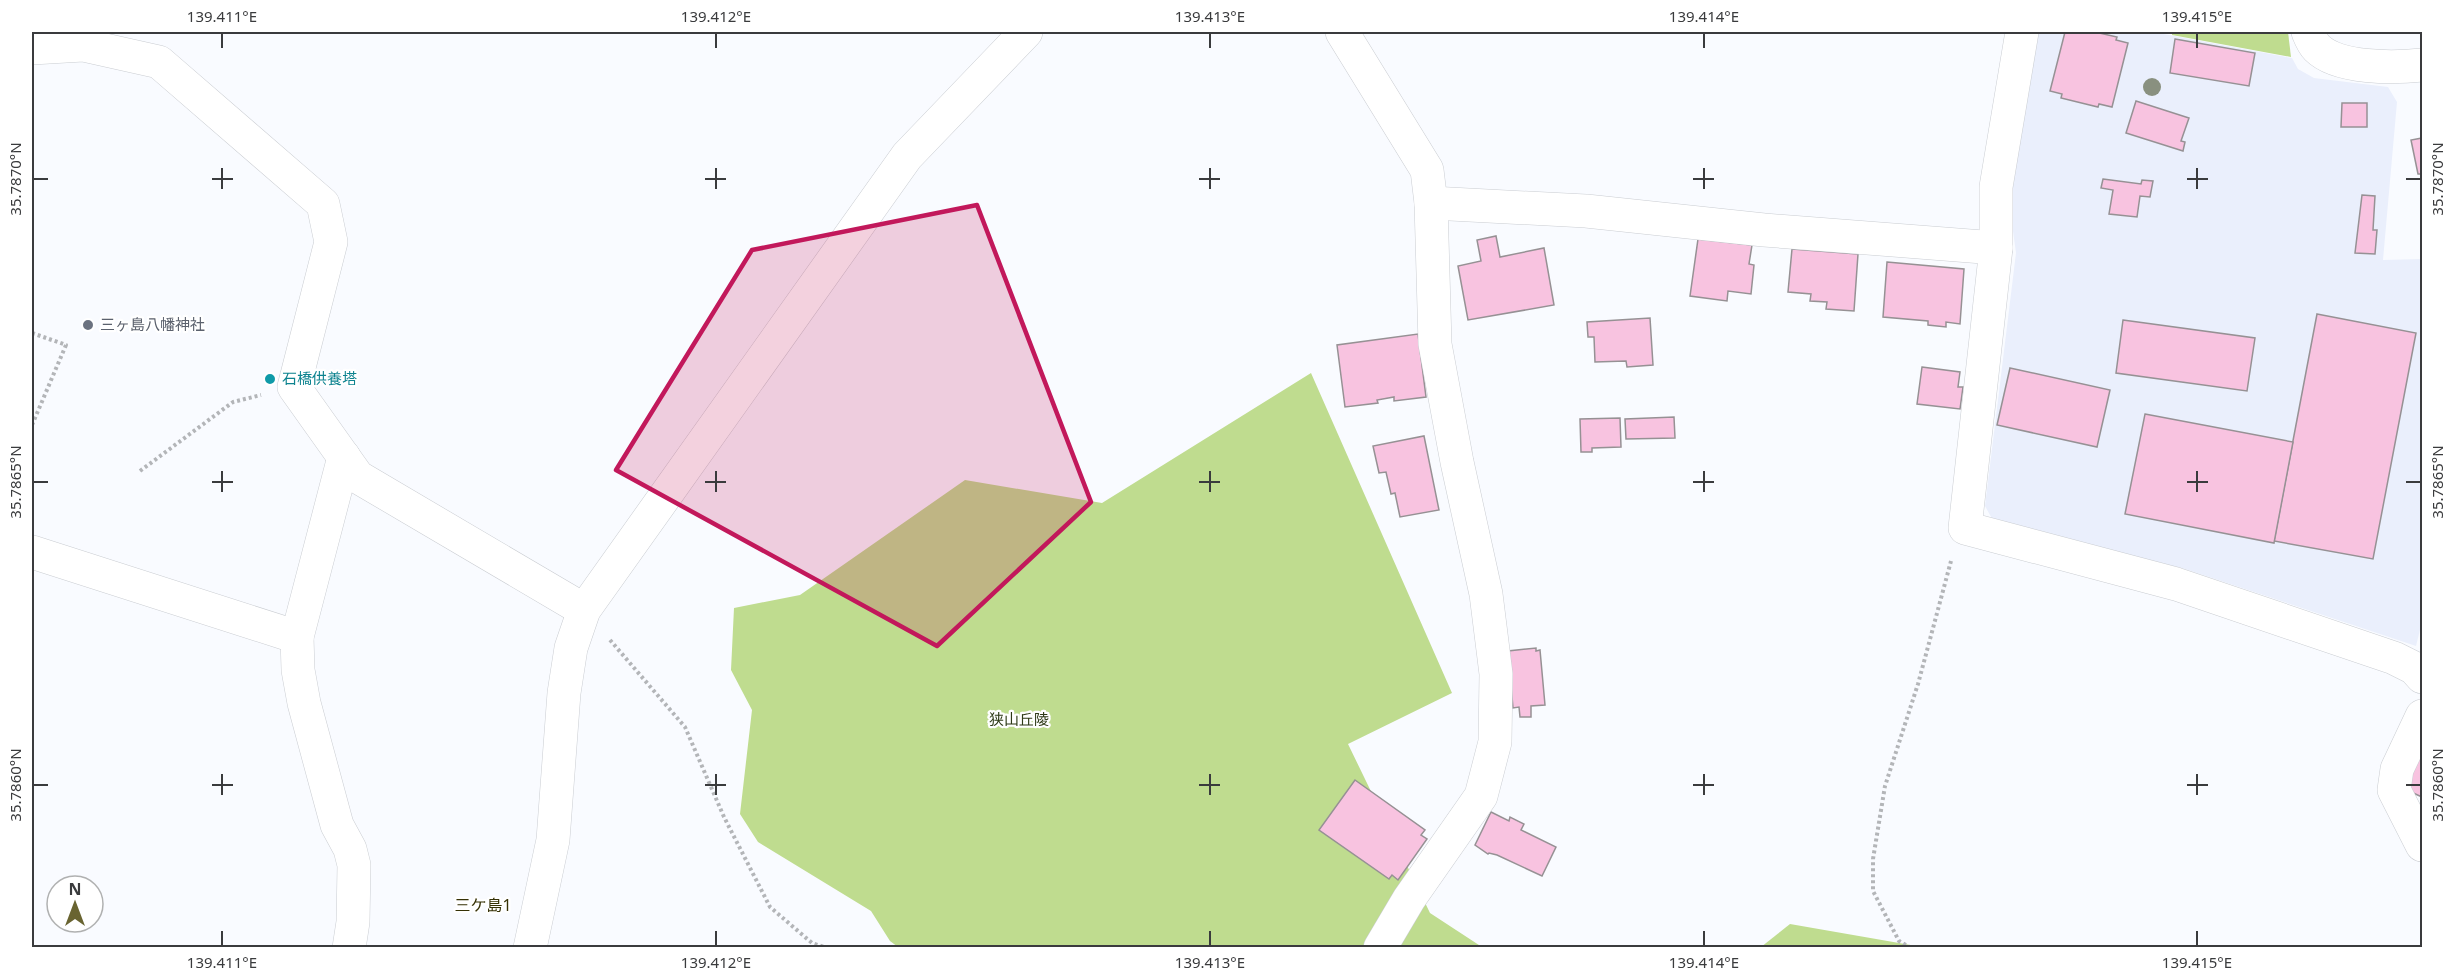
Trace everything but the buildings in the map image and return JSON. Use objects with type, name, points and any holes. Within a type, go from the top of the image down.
[{"type":"street","points":[[530,948],[553,840],[564,693],[571,648],[584,610],[907,156],[1026,32]]},
{"type":"street","points":[[1342,32],[1426,170],[1431,203],[1436,344],[1457,462],[1486,594],[1496,674],[1495,742],[1481,796],[1409,899],[1380,948]]},
{"type":"street","points":[[2022,32],[1996,187],[1996,248],[1965,528],[2176,584],[2394,658],[2414,668],[2422,677]]},
{"type":"street","points":[[2308,32],[2316,47],[2330,58],[2394,68],[2422,65]]},
{"type":"street","points":[[32,48],[83,45],[159,62],[323,204],[331,242],[294,387],[358,477],[584,610]]},
{"type":"street","points":[[1431,203],[1586,211],[1764,230],[1996,248]]},
{"type":"street","points":[[344,457],[297,637],[298,670],[304,703],[337,825],[350,849],[354,865],[353,922],[349,948]]},
{"type":"street","points":[[32,552],[297,637]]},
{"type":"street","points":[[2422,716],[2397,769],[2394,790],[2422,845]]},
{"type":"path","points":[[32,333],[66,345],[32,424]]},
{"type":"path","points":[[140,471],[233,402],[294,387]]},
{"type":"path","points":[[1911,948],[1899,941],[1874,891],[1874,849],[1885,786],[1918,684],[1955,547],[1965,528]]},
{"type":"path","points":[[584,610],[685,727],[724,818],[770,907],[812,943],[827,948]]},
{"type":"highlighted area","points":[[977,205],[1091,502],[937,646],[616,470],[752,250]]},
{"type":"shaded area","points":[[2033,32],[2153,32],[2292,58],[2298,69],[2314,78],[2388,87],[2397,102],[2383,260],[2422,259],[2422,622],[2416,646],[2182,568],[1995,524],[1985,506],[2016,253],[2007,187]]},
{"type":"green space","points":[[2172,32],[2288,32],[2291,57],[2172,35]]},
{"type":"green space","name":"狭山丘陵","points":[[1311,373],[1452,693],[1348,744],[1430,913],[1482,947],[898,947],[890,941],[871,911],[758,842],[740,814],[752,710],[731,670],[734,608],[800,595],[965,480],[1102,503]]},
{"type":"green space","points":[[1790,924],[1922,947],[1761,947]]},
{"type":"place","name":"三ヶ島八幡神社","points":[[88,325]]},
{"type":"place","name":"石橋供養塔","points":[[270,379]]},
{"type":"district","name":"三ケ島1","points":[[483,905]]}]
